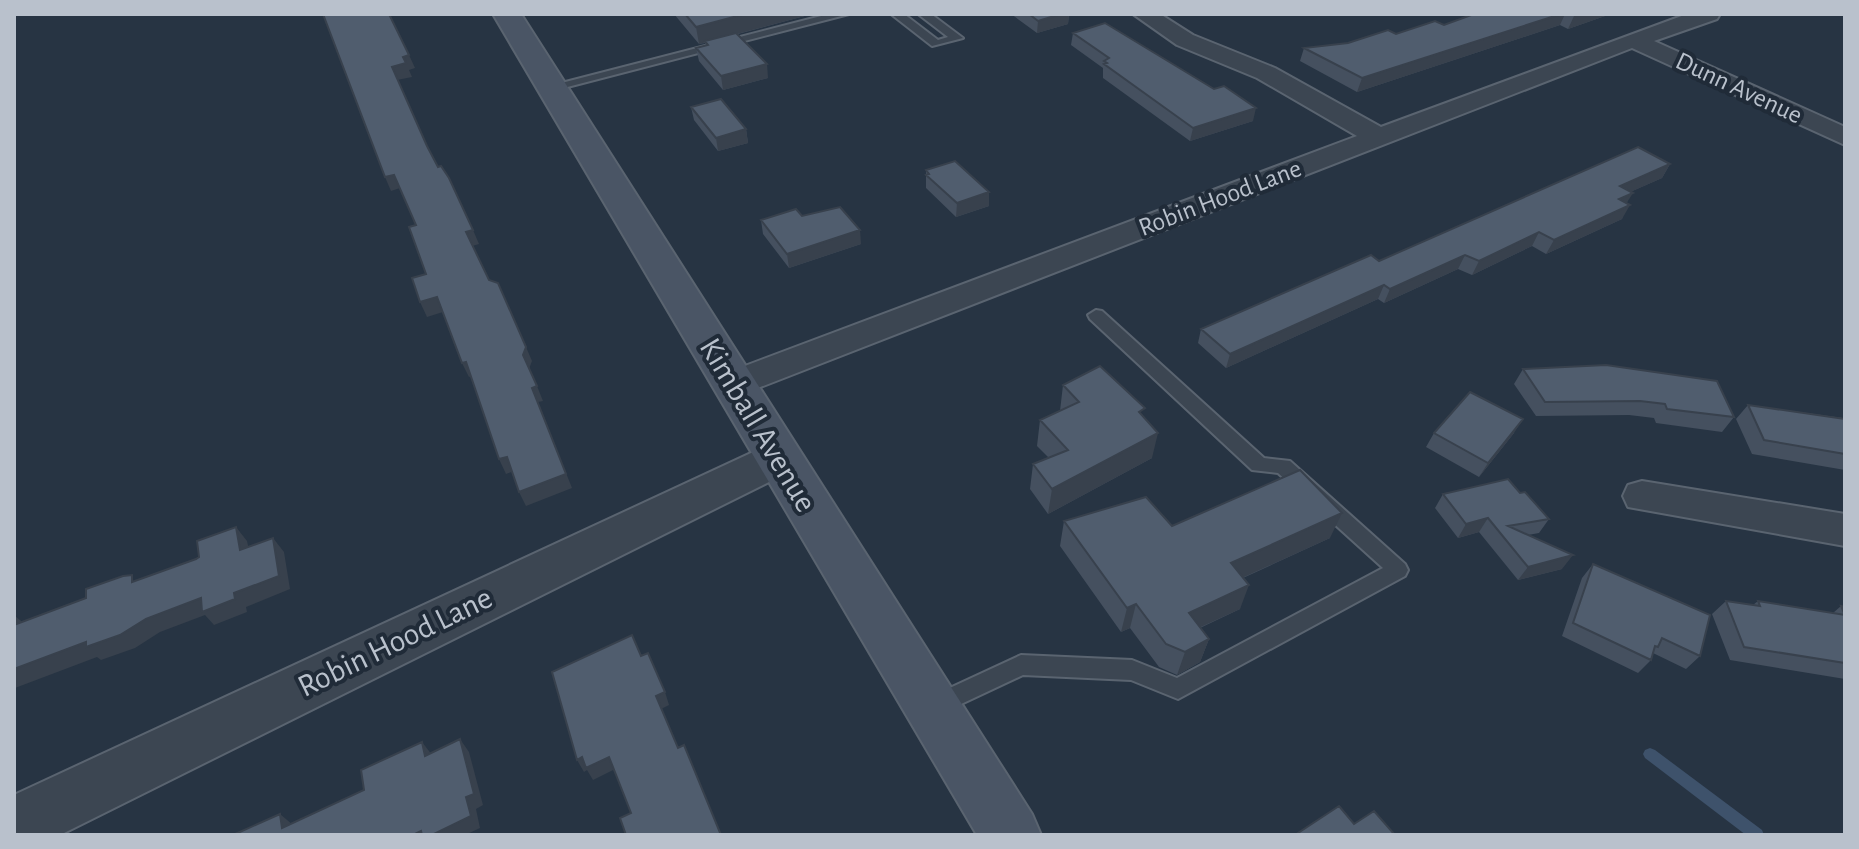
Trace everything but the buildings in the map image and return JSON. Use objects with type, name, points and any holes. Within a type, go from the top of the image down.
[{"type":"main road","name":"Kimball Avenue","points":[[507,14],[1011,835]]},
{"type":"street","points":[[1144,14],[1185,40],[1266,73],[1379,137]]},
{"type":"street","name":"Robin Hood Lane","points":[[733,384],[1687,17]]},
{"type":"street","name":"Dunn Avenue","points":[[1633,40],[1845,137]]},
{"type":"street","name":"Robin Hood Lane","points":[[14,826],[777,458]]},
{"type":"street","points":[[1642,496],[1845,530]]},
{"type":"lane","points":[[552,87],[843,14]]},
{"type":"lane","points":[[897,14],[936,44],[957,38],[924,14]]},
{"type":"lane","points":[[931,707],[1021,665],[1132,670],[1178,689],[1398,570],[1283,466],[1259,465],[1096,315]]},
{"type":"waterway","points":[[1650,754],[1757,835]]}]
